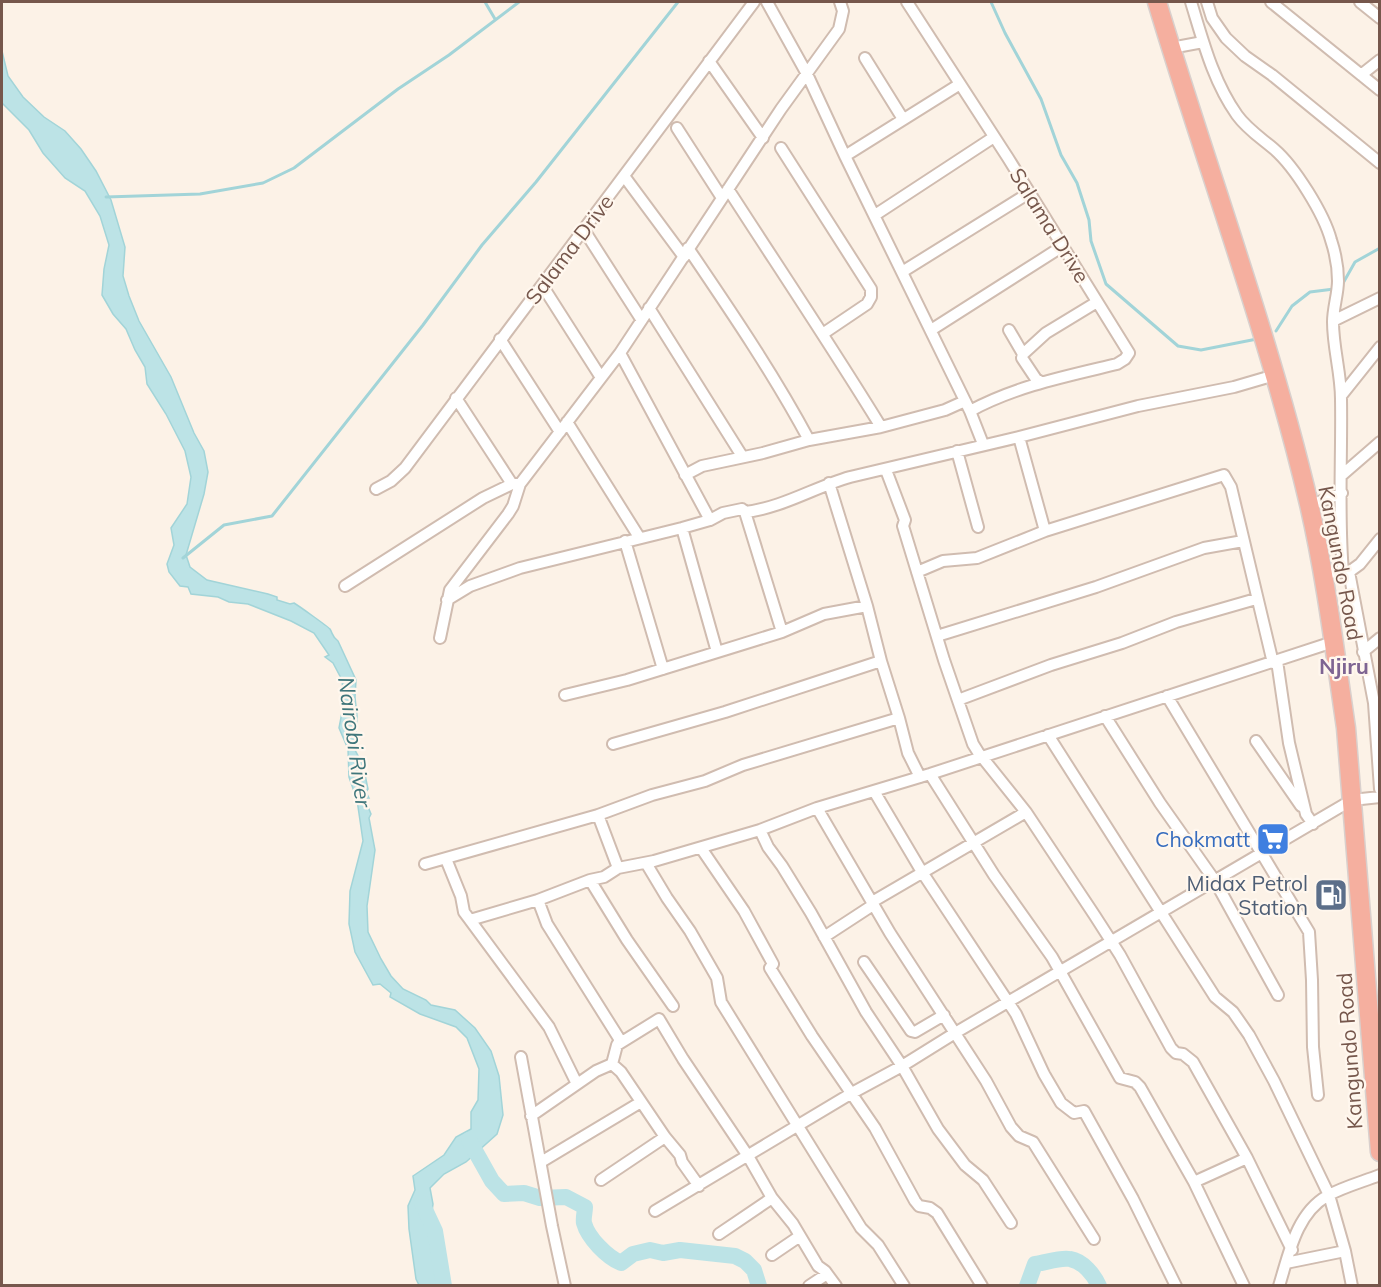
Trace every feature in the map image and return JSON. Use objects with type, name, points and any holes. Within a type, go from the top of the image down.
[{"type":"highway","name":"Kangundo Road","points":[[1157,2],[1275,375],[1309,506],[1346,728],[1380,1152]]},
{"type":"street","name":"Salama Drive","points":[[376,489],[399,474],[754,2]]},
{"type":"street","points":[[767,2],[807,74],[968,406],[983,444]]},
{"type":"street","points":[[345,586],[483,498],[516,484],[560,432],[620,352],[725,193],[839,29],[843,11],[840,2]]},
{"type":"street","name":"Salama Drive","points":[[907,2],[1128,348],[1129,353],[1125,359],[1117,364],[1041,382]]},
{"type":"street","points":[[1191,2],[1210,64],[1220,88],[1237,115],[1254,134],[1286,161],[1316,203],[1332,242],[1338,280],[1333,321],[1341,396],[1340,538],[1364,652],[1377,701],[1380,789]]},
{"type":"street","points":[[1207,2],[1212,18],[1245,56],[1272,75],[1380,163]]},
{"type":"street","points":[[1271,2],[1380,90]]},
{"type":"street","points":[[1360,2],[1380,18]]},
{"type":"street","points":[[1171,48],[1203,42]]},
{"type":"street","points":[[865,58],[903,119]]},
{"type":"street","points":[[1361,75],[1380,60]]},
{"type":"street","points":[[709,61],[763,138]]},
{"type":"street","points":[[845,156],[960,84]]},
{"type":"street","points":[[677,128],[824,333],[881,427]]},
{"type":"street","points":[[875,215],[994,137]]},
{"type":"street","points":[[781,147],[871,289],[871,297],[867,304],[824,333]]},
{"type":"street","points":[[624,176],[686,252],[744,332],[808,440]]},
{"type":"street","points":[[902,273],[1029,193]]},
{"type":"street","points":[[584,230],[641,319]]},
{"type":"street","points":[[930,330],[1063,246]]},
{"type":"street","points":[[542,285],[600,376]]},
{"type":"street","points":[[1333,321],[1380,298]]},
{"type":"street","points":[[1023,354],[1046,333],[1097,302]]},
{"type":"street","points":[[649,308],[742,456]]},
{"type":"street","points":[[1009,330],[1023,354],[1022,357],[1036,379],[1041,382]]},
{"type":"street","points":[[500,339],[560,432]]},
{"type":"street","points":[[1341,396],[1380,347]]},
{"type":"street","points":[[620,352],[710,520]]},
{"type":"street","points":[[447,600],[470,586],[520,568],[682,528],[710,520],[723,513],[742,509],[746,512],[789,501],[829,483],[1138,406],[1234,387],[1275,375]]},
{"type":"street","points":[[685,475],[702,466],[742,456],[968,406],[1041,382]]},
{"type":"street","points":[[440,638],[450,590],[513,506],[516,484],[456,398]]},
{"type":"street","points":[[567,422],[639,537]]},
{"type":"street","points":[[1019,437],[1045,531]]},
{"type":"street","points":[[1342,475],[1380,442]]},
{"type":"street","points":[[957,451],[978,527]]},
{"type":"street","points":[[886,470],[905,520],[903,526],[973,744],[1026,812],[1112,942],[1171,1048],[1193,1062],[1247,1158],[1292,1250]]},
{"type":"street","points":[[917,572],[943,561],[977,558],[1045,531],[1224,476],[1231,487],[1256,599],[1275,662],[1289,742],[1306,814]]},
{"type":"street","points":[[829,483],[867,606],[880,661],[908,753],[974,843],[1061,972],[1120,1078],[1135,1082],[1140,1087],[1194,1182],[1244,1286]]},
{"type":"street","points":[[1309,506],[1342,493]]},
{"type":"street","points":[[746,512],[782,632]]},
{"type":"street","points":[[682,528],[717,652]]},
{"type":"street","points":[[1313,531],[1340,538]]},
{"type":"street","points":[[1321,573],[1346,572],[1360,564],[1380,539]]},
{"type":"street","points":[[625,541],[663,669]]},
{"type":"street","points":[[937,636],[1096,587],[1204,548],[1243,541]]},
{"type":"street","points":[[958,700],[1051,664],[1122,643],[1176,622],[1256,599]]},
{"type":"street","points":[[565,695],[627,680],[782,632],[824,614],[867,606]]},
{"type":"street","points":[[1364,652],[1380,638]]},
{"type":"street","points":[[470,920],[604,877],[618,868],[646,863],[760,830],[817,807],[925,775],[1333,642]]},
{"type":"street","points":[[614,744],[725,712],[880,661]]},
{"type":"street","points":[[1167,696],[1309,932],[1313,1047],[1318,1095]]},
{"type":"street","points":[[1105,716],[1160,803],[1215,882],[1278,995]]},
{"type":"street","points":[[425,864],[598,815],[652,795],[705,781],[767,758],[899,718]]},
{"type":"street","points":[[1048,735],[1215,997],[1233,1012],[1249,1035],[1329,1195],[1352,1286]]},
{"type":"street","points":[[1256,741],[1312,824]]},
{"type":"street","points":[[874,791],[922,872],[1016,1014],[1060,1103],[1074,1113],[1084,1111],[1133,1199],[1176,1286]]},
{"type":"street","points":[[656,1211],[852,1093],[902,1066],[1352,800],[1380,797]]},
{"type":"street","points":[[817,807],[872,904],[986,1081],[1011,1127],[1021,1138],[1034,1144],[1094,1239]]},
{"type":"street","points":[[824,937],[922,872],[1026,812]]},
{"type":"street","points":[[598,815],[618,868]]},
{"type":"street","points":[[760,830],[866,1012],[902,1066],[938,1129],[965,1165],[983,1180],[1011,1223]]},
{"type":"street","points":[[701,848],[744,911],[773,964],[770,968],[812,1036],[875,1128],[919,1206],[930,1208],[937,1213],[982,1286]]},
{"type":"street","points":[[446,859],[461,896],[464,912],[549,1027],[577,1084]]},
{"type":"street","points":[[646,863],[690,930],[717,978],[721,1002],[861,1228],[878,1245],[904,1286]]},
{"type":"street","points":[[590,880],[627,940],[673,1006]]},
{"type":"street","points":[[538,900],[547,924],[620,1040],[612,1064]]},
{"type":"street","points":[[864,962],[911,1031],[915,1032],[944,1015]]},
{"type":"street","points":[[617,1045],[659,1019],[772,1197],[818,1266],[828,1274],[836,1286]]},
{"type":"street","points":[[521,1057],[552,1226],[566,1286]]},
{"type":"street","points":[[531,1116],[596,1071],[612,1064]]},
{"type":"street","points":[[612,1064],[621,1072],[680,1155],[682,1162],[699,1186]]},
{"type":"street","points":[[541,1162],[641,1102]]},
{"type":"street","points":[[602,1180],[665,1137]]},
{"type":"street","points":[[1194,1182],[1247,1158]]},
{"type":"street","points":[[1280,1286],[1296,1232],[1306,1215],[1318,1202],[1329,1195],[1380,1175]]},
{"type":"street","points":[[719,1234],[772,1197]]},
{"type":"street","points":[[772,1255],[800,1236]]},
{"type":"street","points":[[1286,1263],[1345,1251]]},
{"type":"street","points":[[809,1286],[828,1274]]},
{"type":"water","points":[[2,51],[8,76],[23,97],[44,117],[65,131],[81,149],[111,200],[125,247],[123,276],[129,296],[139,321],[171,377],[194,433],[204,451],[208,472],[186,555],[190,567],[207,580],[268,594],[277,597],[277,600],[297,605],[330,629],[356,680],[355,750],[363,765],[368,789],[366,792],[369,798],[366,798],[366,802],[371,814],[369,818],[375,850],[367,906],[368,932],[381,959],[391,976],[403,989],[426,1000],[431,1005],[455,1010],[475,1028],[491,1051],[499,1076],[503,1115],[497,1134],[466,1162],[444,1174],[430,1188],[433,1204],[430,1226],[448,1285],[419,1285],[416,1279],[409,1229],[408,1206],[415,1190],[413,1176],[444,1155],[456,1137],[471,1129],[471,1112],[478,1100],[479,1069],[467,1038],[456,1027],[420,1014],[390,997],[391,993],[380,984],[373,985],[355,952],[349,924],[350,891],[363,841],[357,800],[349,777],[348,749],[339,728],[344,702],[342,680],[333,663],[325,657],[329,655],[314,633],[248,604],[191,594],[188,587],[180,586],[169,572],[167,564],[174,545],[171,528],[187,504],[191,477],[185,451],[147,384],[145,367],[126,329],[113,314],[102,295],[109,245],[100,216],[85,191],[65,178],[43,153],[29,130],[2,103]]},
{"type":"waterway","points":[[485,2],[495,19]]},
{"type":"waterway","points":[[106,197],[200,194],[263,183],[294,168],[398,89],[449,55],[519,2]]},
{"type":"waterway","points":[[183,558],[224,525],[272,516],[423,325],[482,245],[536,182],[678,2]]},
{"type":"waterway","points":[[991,2],[1041,99],[1061,155],[1077,183],[1089,220],[1091,241],[1106,284],[1178,346],[1201,350],[1257,339]]},
{"type":"waterway","points":[[1342,285],[1355,262],[1380,248]]},
{"type":"waterway","points":[[1276,331],[1292,306],[1310,292],[1334,289]]},
{"type":"waterway","points":[[469,1140],[492,1181],[504,1194],[524,1193],[540,1198],[566,1197],[585,1207],[586,1229],[604,1252],[621,1263],[633,1254],[650,1250],[663,1253],[680,1250],[735,1256],[745,1261],[754,1270],[759,1286]]},
{"type":"waterway","name":"Nairobi River","points":[[422,1203],[435,1231],[444,1286]]},
{"type":"waterway","points":[[1027,1286],[1035,1264],[1057,1259],[1075,1260],[1091,1273],[1099,1286]]},
{"type":"place","name":"Chokmatt","points":[[1273,839]]},
{"type":"place","name":"Midax Petrol Station","points":[[1331,895]]},
{"type":"district","name":"Njiru","points":[[1344,666]]}]
